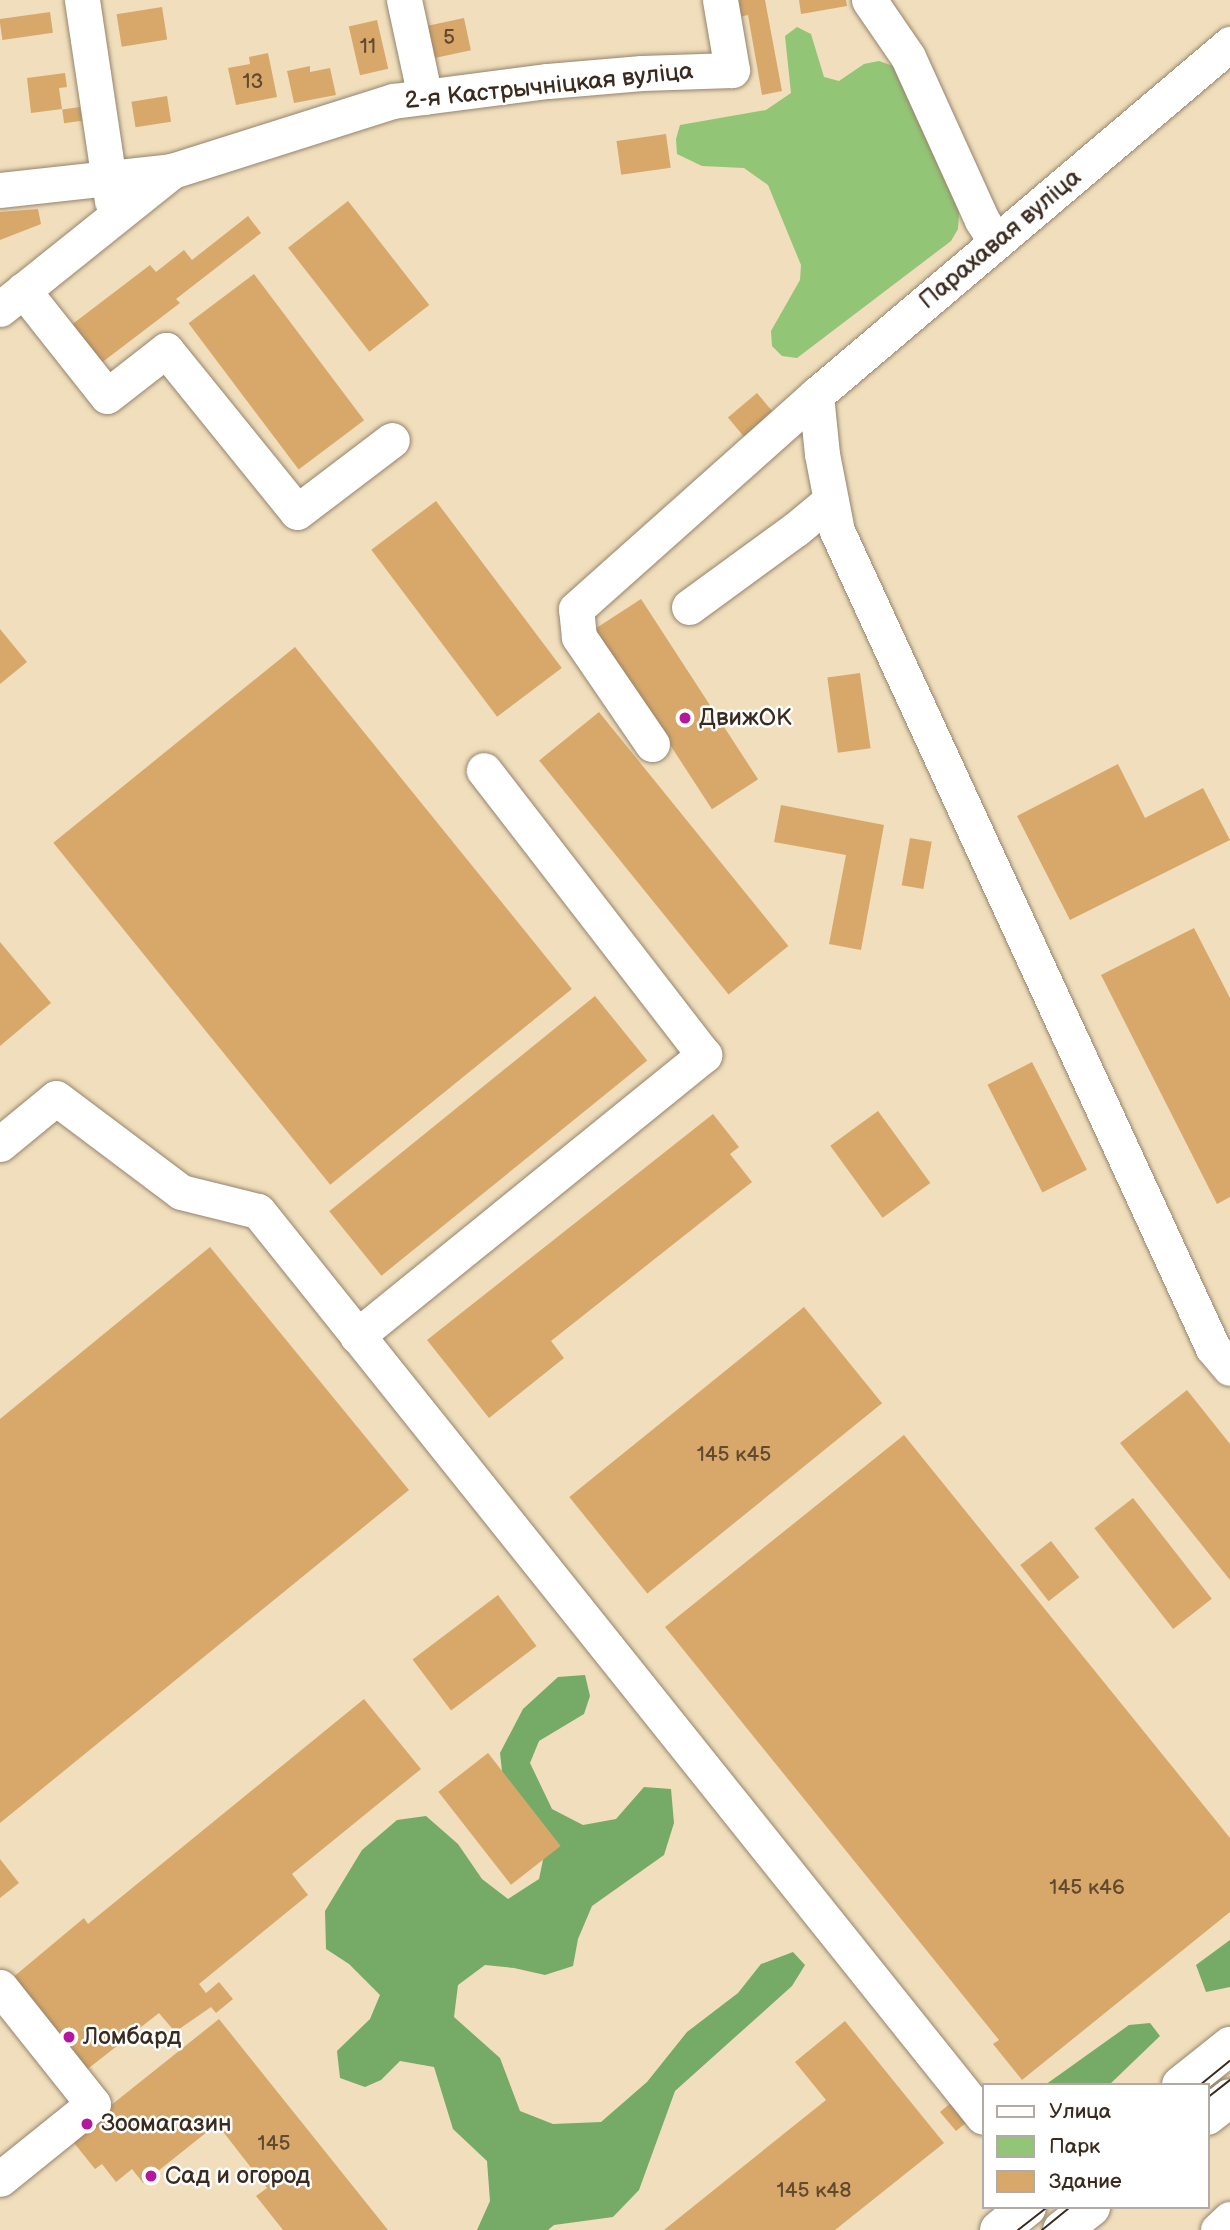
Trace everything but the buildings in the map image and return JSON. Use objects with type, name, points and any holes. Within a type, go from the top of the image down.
[{"type":"main road","points":[[1184,2083],[1230,2046]]},
{"type":"main road","points":[[1209,2114],[1230,2098]]},
{"type":"main road","points":[[999,2230],[1025,2209]]},
{"type":"street","points":[[82,0],[114,217]]},
{"type":"street","points":[[404,0],[425,97]]},
{"type":"street","name":"2-я Кастрычніцкая вуліца","points":[[0,190],[172,171],[356,111],[425,97],[642,73],[732,70],[720,0]]},
{"type":"street","points":[[869,0],[908,57],[982,220],[996,242]]},
{"type":"street","name":"Парахавая вуліца","points":[[652,744],[579,637],[576,609],[816,395],[1230,44]]},
{"type":"street","points":[[172,171],[12,300],[107,396],[166,350],[297,512],[391,440]]},
{"type":"street","points":[[816,395],[822,454],[837,531],[1213,1348],[1230,1368]]},
{"type":"street","points":[[688,607],[796,529],[831,500]]},
{"type":"street","points":[[357,1336],[704,1055],[484,770]]},
{"type":"street","points":[[2,1138],[56,1098],[181,1192],[258,1211],[982,2116]]},
{"type":"street","points":[[0,1987],[93,2104],[0,2179]]},
{"type":"street","points":[[1218,2230],[1230,2219]]},
{"type":"green space","points":[[797,27],[811,34],[824,77],[839,81],[864,64],[879,61],[893,66],[960,198],[958,229],[951,241],[797,358],[782,356],[772,346],[771,331],[800,280],[801,265],[768,185],[744,168],[702,166],[677,154],[676,139],[680,125],[766,110],[791,93],[785,36]]},
{"type":"green space","points":[[585,1675],[590,1696],[584,1714],[539,1741],[530,1763],[552,1809],[583,1825],[616,1819],[644,1787],[671,1789],[674,1823],[664,1855],[592,1906],[578,1939],[573,1966],[545,1975],[485,1965],[458,1985],[454,2017],[500,2058],[520,2111],[553,2124],[601,2122],[647,2082],[687,2032],[738,1993],[761,1964],[793,1952],[805,1965],[792,1986],[675,2091],[639,2190],[613,2217],[554,2225],[548,2230],[477,2230],[490,2201],[487,2161],[453,2129],[434,2067],[400,2061],[381,2080],[365,2087],[340,2078],[337,2051],[370,2019],[380,1995],[349,1964],[326,1949],[325,1911],[362,1850],[397,1820],[426,1816],[458,1844],[482,1879],[508,1899],[539,1879],[544,1855],[504,1789],[500,1753],[523,1709],[558,1677]]},
{"type":"green space","points":[[1230,1940],[1230,1987],[1206,1992],[1196,1965]]},
{"type":"green space","points":[[1150,2023],[1160,2036],[1111,2083],[1048,2083],[1129,2025]]},
{"type":"tram line","points":[[1202,2083],[1230,2061]]},
{"type":"tram line","points":[[1209,2096],[1230,2080]]},
{"type":"tram line","points":[[1018,2230],[1044,2209]]},
{"type":"tram line","points":[[1042,2230],[1068,2209]]},
{"type":"place","name":"ДвижОК","points":[[685,718]]},
{"type":"place","name":"Ломбард","points":[[69,2037]]},
{"type":"place","name":"Зоомагазин","points":[[87,2124]]},
{"type":"place","name":"Сад и огород","points":[[151,2176]]}]
